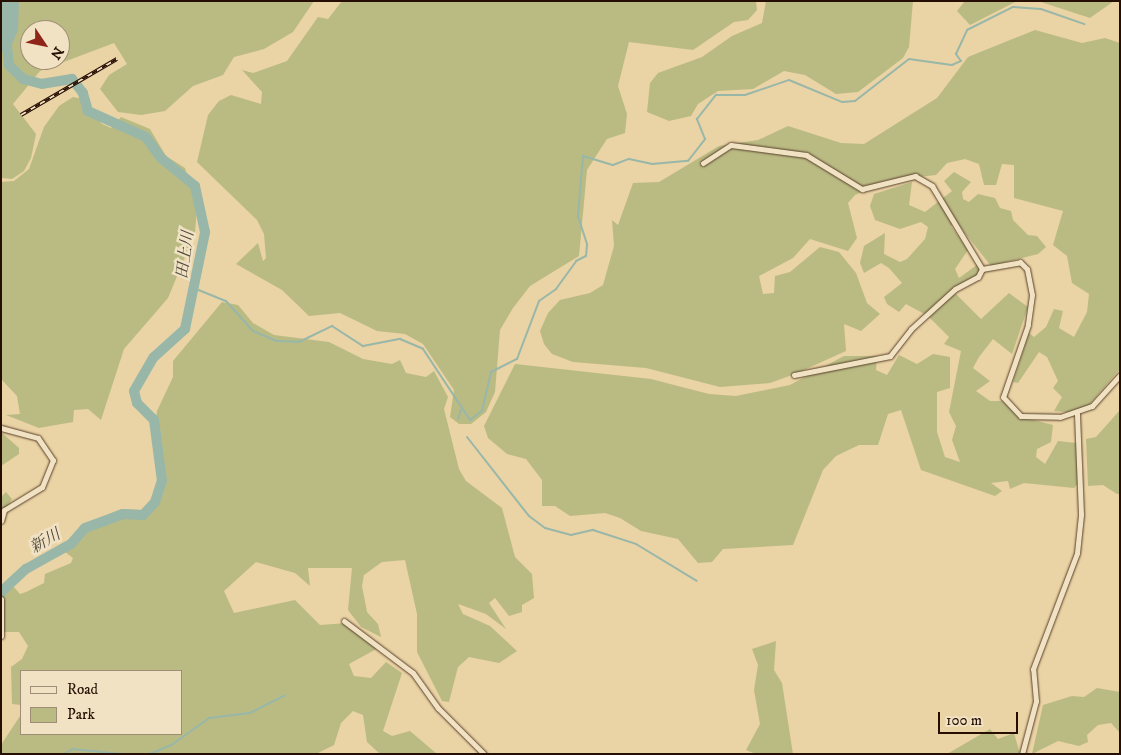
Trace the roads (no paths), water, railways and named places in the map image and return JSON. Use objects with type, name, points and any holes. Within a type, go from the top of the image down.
[{"type":"street","points":[[703,162],[731,145],[806,155],[862,189],[915,176],[932,186],[982,269]]},
{"type":"street","points":[[982,269],[1020,262],[1030,279],[1028,324],[1003,397],[1014,411],[1030,418],[1077,413],[1098,402],[1120,375]]},
{"type":"street","points":[[794,375],[890,356],[911,329],[955,289],[978,277],[982,269]]},
{"type":"street","points":[[1022,754],[1036,701],[1033,669],[1077,553],[1081,514],[1077,413]]},
{"type":"street","points":[[1,428],[38,438],[53,460],[42,487],[4,510],[1,521]]},
{"type":"street","points":[[1,599],[1,636]]},
{"type":"street","points":[[344,621],[412,673],[438,708],[484,754]]},
{"type":"waterway","points":[[196,289],[226,301],[253,331],[276,341],[299,342],[332,326],[363,346],[400,339],[423,349],[470,420],[482,411],[491,372],[517,359],[539,301],[556,289],[576,261],[586,256],[587,244],[578,217],[583,156],[613,165],[629,159],[652,164],[688,161],[705,139],[697,119],[716,95],[745,95],[789,80],[842,102],[855,101],[909,59],[952,65],[961,61],[956,54],[967,30],[1013,7],[1041,9],[1084,24]]},
{"type":"waterway","name":"田上川","points":[[1,592],[26,569],[71,544],[85,528],[123,514],[143,515],[155,502],[162,481],[154,420],[137,403],[134,391],[154,357],[185,329],[205,232],[195,186],[161,158],[146,137],[88,111],[83,93],[72,79],[42,84],[23,79],[9,65],[7,46]]},
{"type":"waterway","points":[[458,419],[461,409]]},
{"type":"waterway","points":[[467,437],[529,516],[545,528],[571,535],[593,530],[636,544],[697,581]]},
{"type":"waterway","points":[[150,754],[173,744],[209,718],[250,713],[285,695]]},
{"type":"waterway","points":[[64,754],[72,749],[122,754]]},
{"type":"railway","points":[[21,115],[117,59]]},
{"type":"water label","name":"新川","points":[[45,541]]}]
